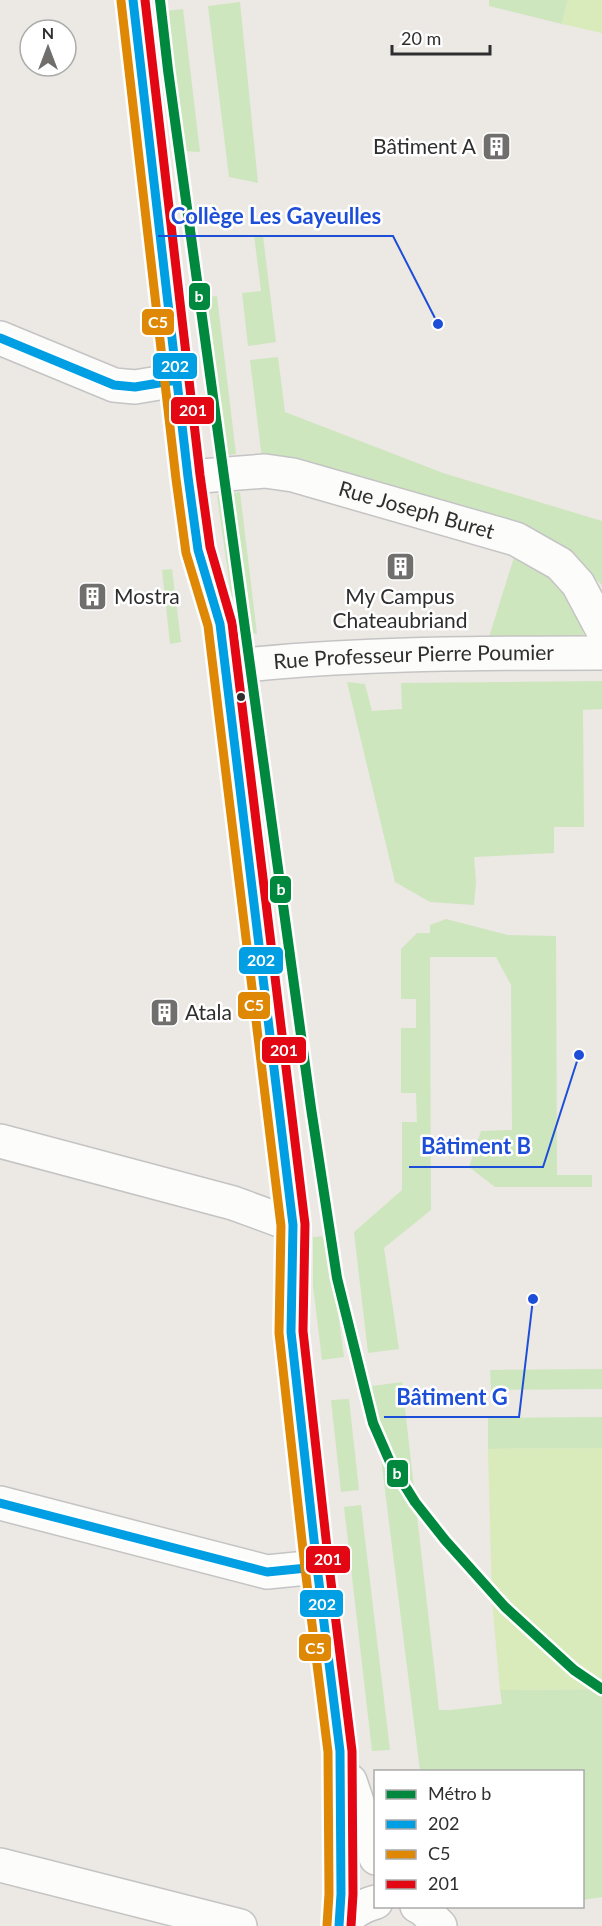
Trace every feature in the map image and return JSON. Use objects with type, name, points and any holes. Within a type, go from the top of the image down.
[{"type":"main road","points":[[133,0],[188,477],[198,550],[220,624],[293,1225],[291,1332],[340,1751],[342,1894],[340,1926]]},
{"type":"main road","points":[[0,338],[114,385],[135,387],[177,381]]},
{"type":"main road","name":"Rue Joseph Buret","points":[[188,477],[265,471],[293,475],[516,539],[560,564],[578,584],[602,629]]},
{"type":"main road","name":"Rue Professeur Pierre Poumier","points":[[226,667],[358,656],[453,653],[602,653]]},
{"type":"main road","points":[[0,1142],[234,1203],[293,1225]]},
{"type":"main road","points":[[0,1503],[267,1572],[317,1567]]},
{"type":"main road","points":[[340,1751],[374,1855]]},
{"type":"main road","points":[[0,1864],[240,1926]]},
{"type":"main road","points":[[340,1926],[361,1908],[374,1902]]},
{"type":"main road","points":[[421,1908],[441,1926]]},
{"type":"green space","points":[[489,0],[568,0],[562,24],[489,6]]},
{"type":"green space","points":[[568,0],[602,0],[602,33],[562,24]]},
{"type":"green space","points":[[240,2],[258,183],[229,177],[208,6]]},
{"type":"green space","points":[[183,9],[200,152],[182,151],[165,11]]},
{"type":"green space","points":[[254,235],[263,236],[276,342],[248,346],[242,293],[261,291]]},
{"type":"green space","points":[[217,296],[236,454],[218,457],[200,298]]},
{"type":"green space","points":[[278,357],[285,412],[443,473],[602,521],[602,585],[580,564],[262,459],[250,360]]},
{"type":"green space","points":[[240,492],[257,634],[242,631],[230,588],[217,495]]},
{"type":"green space","points":[[516,551],[549,578],[567,599],[581,624],[585,638],[489,637]]},
{"type":"green space","points":[[172,569],[181,642],[170,644],[162,570]]},
{"type":"green space","points":[[602,681],[602,709],[583,710],[584,827],[554,827],[554,853],[474,857],[476,882],[474,905],[430,902],[395,882],[347,682],[365,684],[372,711],[402,709],[401,683]]},
{"type":"green space","points":[[446,919],[508,935],[556,936],[557,1175],[592,1175],[592,1187],[495,1187],[469,1167],[481,1131],[512,1130],[511,985],[496,957],[430,957],[431,1210],[384,1248],[399,1349],[368,1353],[354,1232],[402,1190],[402,1122],[417,1122],[416,1093],[401,1093],[401,1028],[416,1028],[416,999],[401,999],[401,949],[417,933],[430,933],[430,925]]},
{"type":"green space","points":[[328,1236],[344,1357],[322,1360],[313,1286],[313,1237]]},
{"type":"green space","points":[[602,1369],[602,1389],[491,1390],[490,1370]]},
{"type":"green space","points":[[402,1382],[439,1710],[502,1704],[500,1690],[602,1689],[602,1897],[584,1900],[584,1770],[420,1770],[372,1386]]},
{"type":"green space","points":[[349,1399],[359,1490],[341,1492],[331,1400]]},
{"type":"green space","points":[[602,1417],[602,1448],[488,1449],[488,1418]]},
{"type":"green space","points":[[602,1448],[602,1689],[500,1690],[492,1600],[488,1449]]},
{"type":"green space","points":[[361,1505],[390,1750],[372,1751],[344,1507]]},
{"type":"metro line","name":"b","points":[[160,0],[311,1108],[337,1278],[373,1423],[390,1462],[415,1502],[445,1540],[505,1607],[574,1670],[602,1689]]},
{"type":"transit line","name":"202","points":[[133,0],[188,477],[198,550],[220,624],[293,1225],[291,1332],[340,1751],[341,1894],[339,1926]]},
{"type":"transit line","name":"201","points":[[145,0],[200,475],[210,547],[232,623],[305,1224],[303,1331],[352,1751],[353,1894],[351,1926]]},
{"type":"transit line","name":"C5","points":[[121,1],[176,479],[186,553],[208,626],[281,1226],[279,1333],[328,1752],[329,1894],[327,1925]]},
{"type":"transit line","name":"202","points":[[0,338],[114,385],[135,387],[177,380]]},
{"type":"transit line","name":"202","points":[[0,1503],[267,1572],[317,1567]]},
{"type":"place","name":"Bâtiment A","points":[[497,147]]},
{"type":"place","name":"Collège Les Gayeulles","points":[[438,324]]},
{"type":"place","name":"My Campus Chateaubriand","points":[[400,566]]},
{"type":"place","name":"Mostra","points":[[93,597]]},
{"type":"place","name":"Atala","points":[[164,1013]]},
{"type":"place","name":"Bâtiment B","points":[[579,1055]]},
{"type":"place","name":"Bâtiment G","points":[[533,1299]]}]
